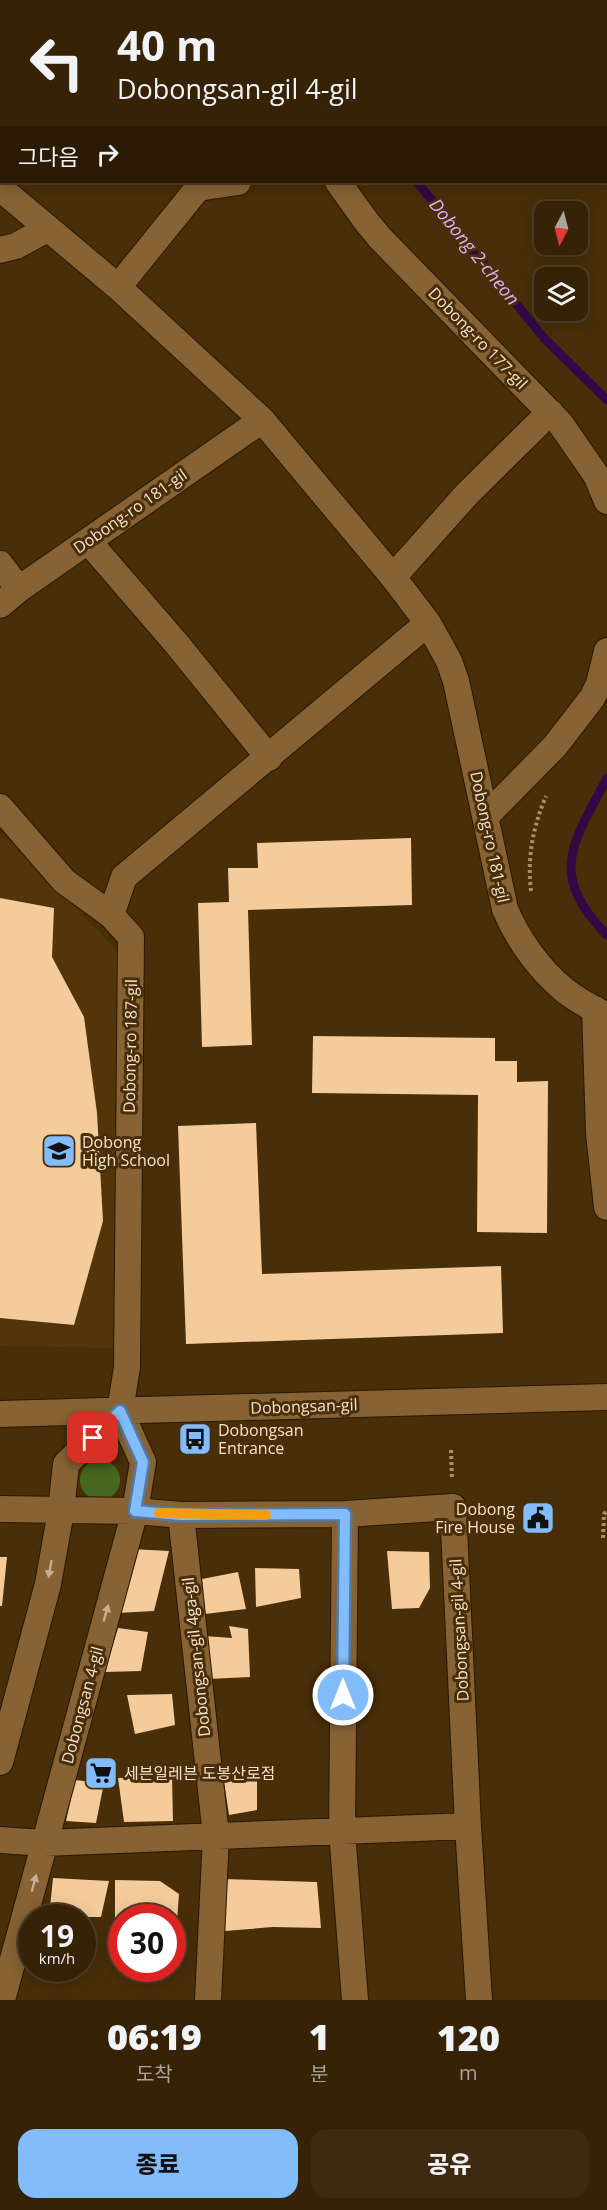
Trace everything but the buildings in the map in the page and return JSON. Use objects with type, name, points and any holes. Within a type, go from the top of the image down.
[{"type":"street","points":[[118,287],[194,185],[223,183]]},
{"type":"street","name":"Dobong-ro 177-gil","points":[[339,183],[380,238],[550,412],[579,448],[596,475],[607,501]]},
{"type":"street","name":"Dobong-ro 181-gil","points":[[0,188],[118,287],[262,420],[429,623],[449,661],[456,681],[505,909],[512,926],[562,988],[601,1012]]},
{"type":"street","points":[[0,250],[16,246],[47,229]]},
{"type":"street","points":[[393,577],[467,494],[550,412]]},
{"type":"street","name":"Dobong-ro 181-gil","points":[[9,597],[262,420]]},
{"type":"street","points":[[88,541],[176,643],[269,758]]},
{"type":"street","points":[[0,564],[9,597]]},
{"type":"street","points":[[111,915],[124,877],[429,623]]},
{"type":"street","points":[[486,816],[555,746],[592,698],[599,684],[607,651]]},
{"type":"street","name":"Dobong-ro 187-gil","points":[[0,807],[64,881],[111,915],[131,937],[127,1367],[120,1411]]},
{"type":"street","points":[[601,1012],[599,1133],[607,1208]]},
{"type":"street","name":"Dobongsan-gil","points":[[0,1414],[607,1397]]},
{"type":"street","points":[[0,1762],[48,1584],[61,1511],[66,1464],[120,1411]]},
{"type":"street","name":"Dobongsan 4-gil","points":[[2,2000],[135,1511],[143,1462],[120,1411]]},
{"type":"street","name":"Dobongsan-gil 4-gil","points":[[0,1509],[135,1511],[181,1515],[345,1514],[453,1507],[468,1826],[479,2000]]},
{"type":"street","points":[[345,1514],[342,1831],[355,2000]]},
{"type":"street","name":"Dobongsan-gil 4ga-gil","points":[[181,1515],[216,1836],[208,2000]]},
{"type":"street","points":[[4,1840],[44,1843],[468,1826]]},
{"type":"path","points":[[532,895],[529,870],[531,842],[539,814],[550,789]]},
{"type":"path","points":[[603,1538],[604,1514],[607,1511]]},
{"type":"shaded area","name":"Dobong High School","points":[[0,839],[11,840],[123,957],[114,1348],[0,1346]]},
{"type":"green space","points":[[100,1460],[108,1461],[114,1466],[119,1472],[119,1488],[114,1494],[108,1499],[100,1500],[92,1499],[86,1494],[81,1488],[80,1480],[81,1472],[86,1466],[92,1461]]},
{"type":"waterway","name":"Dobong 2-cheon","points":[[418,183],[544,338],[607,400]]},
{"type":"waterway","name":"Dobong 2-cheon","points":[[607,778],[584,821],[572,858],[572,876],[577,894],[588,913],[607,935]]},
{"type":"slow traffic","points":[[159,1513],[266,1515]]},
{"type":"place","name":"Dobong High School","points":[[59,1151]]},
{"type":"place","name":"Dobongsan Entrance","points":[[195,1439]]},
{"type":"place","name":"Dobong Fire House","points":[[538,1518]]},
{"type":"place","name":"세븐일레븐 도봉산로점","points":[[101,1773]]},
{"type":"route","points":[[93,1438],[120,1411],[143,1462],[135,1511],[181,1515],[345,1514],[343,1695]]}]
